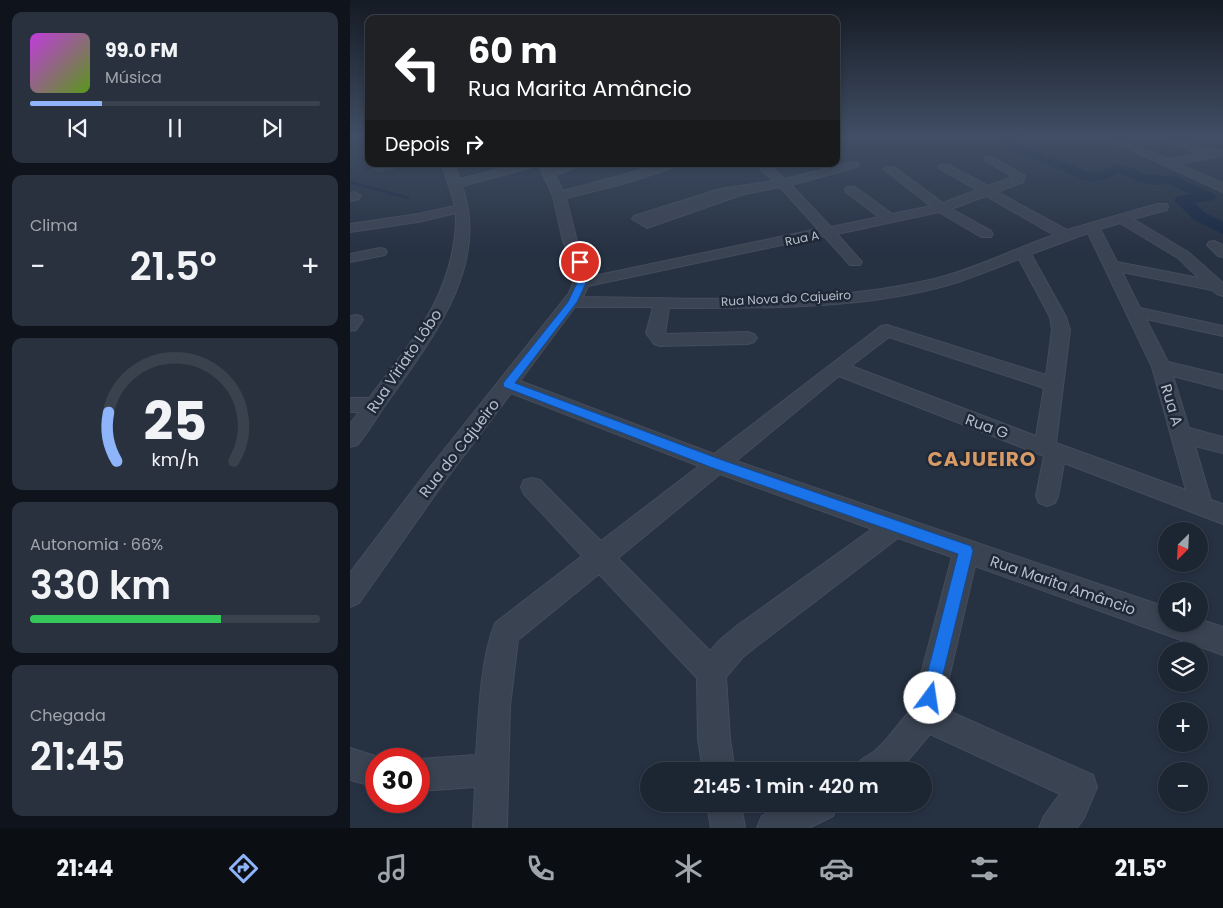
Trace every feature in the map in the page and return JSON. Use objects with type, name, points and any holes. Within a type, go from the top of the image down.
[{"type":"street","name":"Rua Viriato Lôbo","points":[[350,438],[428,332],[447,296],[461,236],[462,208],[453,176]]},
{"type":"street","points":[[456,184],[498,176]]},
{"type":"street","points":[[547,176],[559,196],[570,241],[581,267],[582,283]]},
{"type":"street","points":[[559,196],[638,176]]},
{"type":"street","points":[[775,176],[855,262]]},
{"type":"street","points":[[698,204],[804,176]]},
{"type":"street","points":[[899,176],[941,208],[986,234]]},
{"type":"street","points":[[959,176],[1065,235]]},
{"type":"street","name":"Rua A","points":[[582,283],[941,208],[1019,179],[1019,176]]},
{"type":"street","points":[[1200,176],[1222,185]]},
{"type":"street","points":[[851,190],[890,219]]},
{"type":"street","name":"Rua Nova do Cajueiro","points":[[572,302],[810,300],[873,293],[933,283],[1023,252],[1065,235],[1162,207]]},
{"type":"street","points":[[350,228],[418,218],[462,208]]},
{"type":"street","points":[[1121,218],[1183,255],[1220,289]]},
{"type":"street","name":"Rua A","points":[[1092,227],[1161,367],[1202,507]]},
{"type":"street","points":[[350,258],[380,252]]},
{"type":"street","points":[[1023,252],[1058,317],[1061,330],[1054,385],[1047,496]]},
{"type":"street","points":[[1110,265],[1220,289]]},
{"type":"street","name":"Rua do Cajueiro","points":[[350,594],[432,482],[572,302],[582,283]]},
{"type":"street","points":[[662,302],[655,333],[660,340],[748,338]]},
{"type":"street","points":[[1132,311],[1223,331]]},
{"type":"street","points":[[490,828],[495,698],[498,668],[506,634],[837,368],[887,330],[1054,385]]},
{"type":"street","points":[[1161,367],[1223,382]]},
{"type":"street","name":"Rua G","points":[[837,368],[1223,514]]},
{"type":"street","name":"Rua Marita Amâncio","points":[[508,384],[718,464],[1158,618]]},
{"type":"street","points":[[350,405],[375,405]]},
{"type":"street","points":[[1181,434],[1223,445]]},
{"type":"street","points":[[532,487],[711,672],[714,739],[718,762]]},
{"type":"street","points":[[711,672],[732,648],[748,635],[895,526]]},
{"type":"street","points":[[886,762],[925,716],[966,551]]},
{"type":"street","points":[[1197,632],[1223,641]]},
{"type":"street","points":[[925,716],[1081,787],[1072,806],[1056,828]]},
{"type":"street","points":[[350,764],[365,768]]},
{"type":"street","points":[[430,774],[492,770]]},
{"type":"street","points":[[725,812],[728,828]]},
{"type":"street","points":[[774,828],[805,812]]},
{"type":"waterway","points":[[1086,176],[1098,176]]},
{"type":"waterway","points":[[1136,176],[1157,181],[1172,180],[1209,197],[1182,200],[1199,216],[1223,229]]},
{"type":"waterway","points":[[350,182],[408,198]]},
{"type":"district","name":"CAJUEIRO","points":[[982,459]]},
{"type":"route","points":[[580,262],[582,283],[577,294],[508,384],[718,464],[966,551],[930,698]]}]
